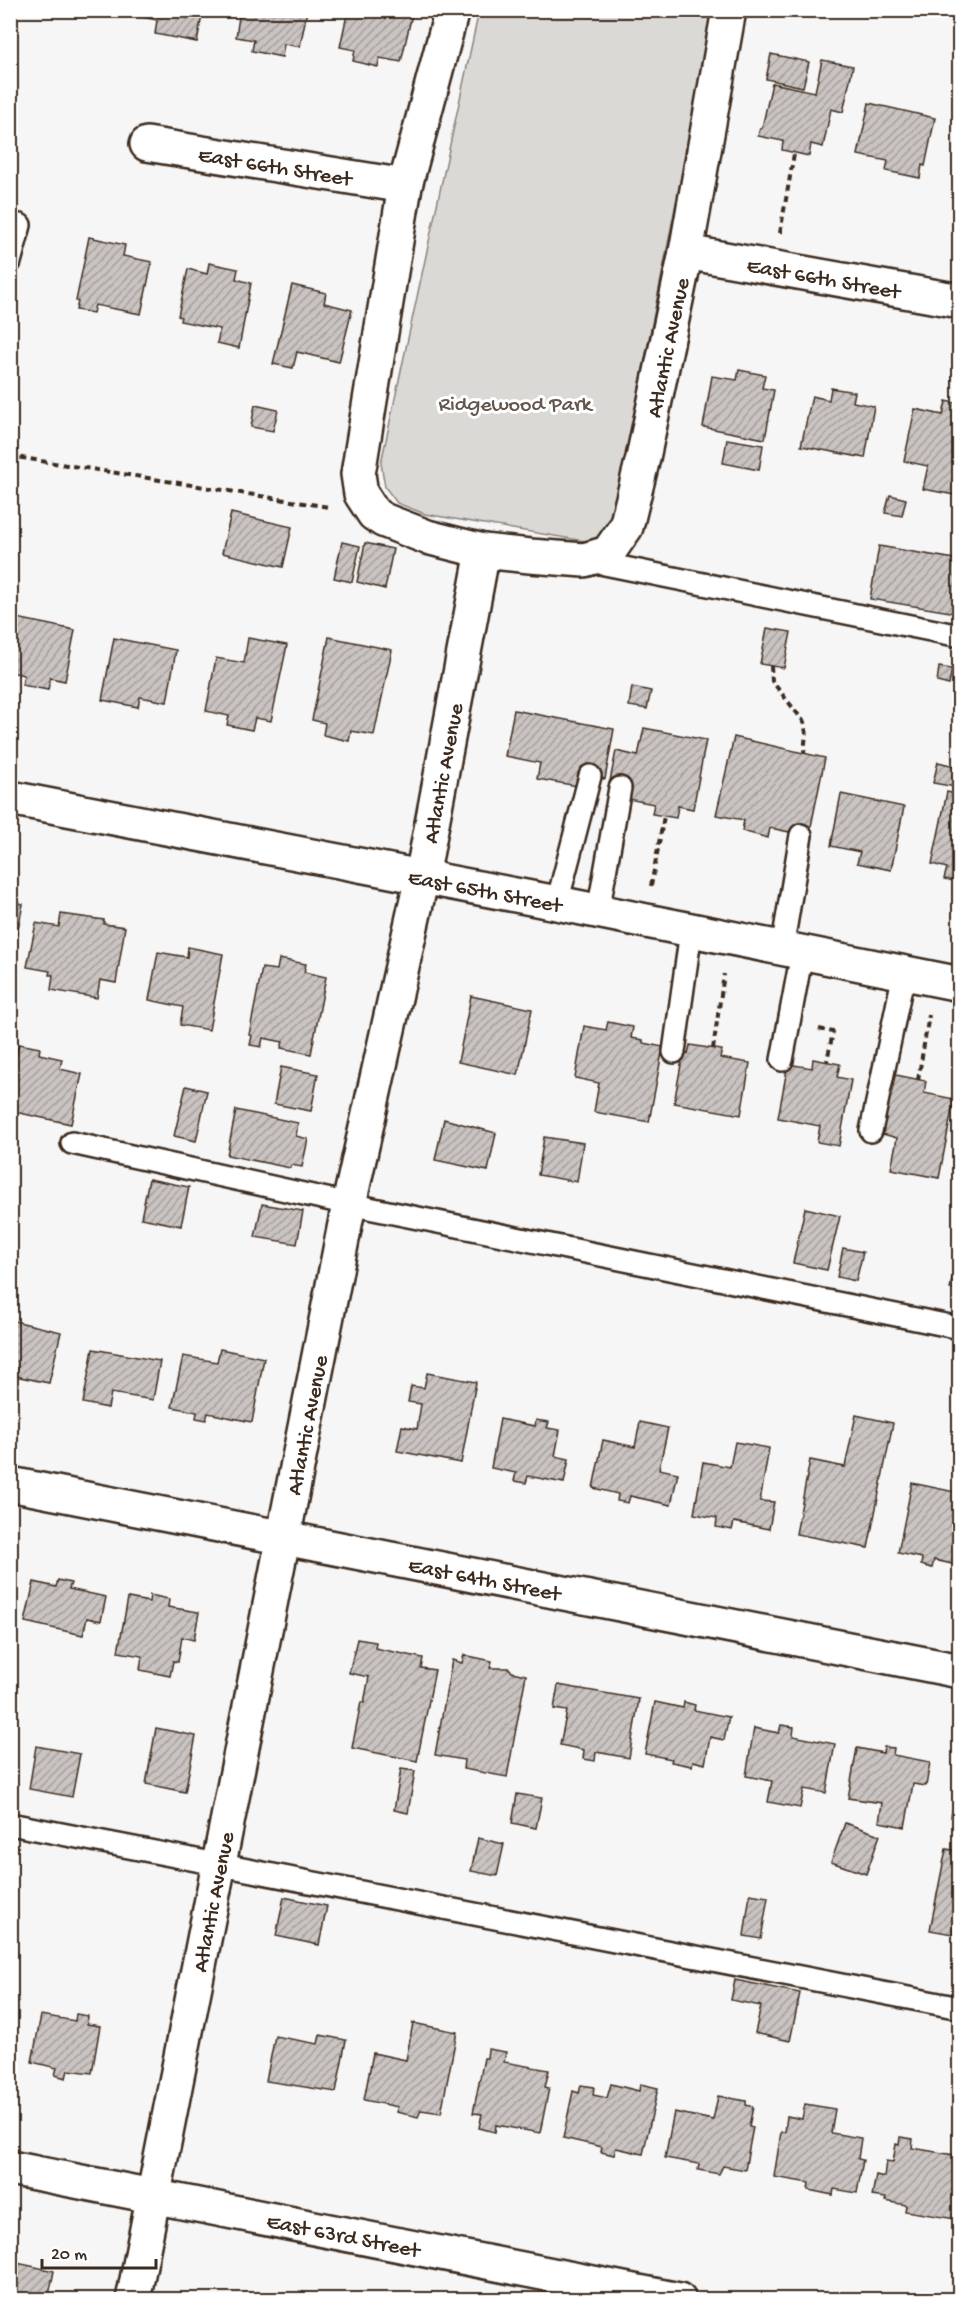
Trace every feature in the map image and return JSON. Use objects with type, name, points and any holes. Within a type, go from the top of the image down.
[{"type":"street","points":[[374,514],[361,494],[358,474],[405,186],[452,10]]},
{"type":"street","name":"Atlantic Avenue","points":[[374,514],[390,523],[427,537],[483,551],[584,560],[608,553],[626,527],[643,458],[686,252],[729,10]]},
{"type":"street","name":"East 66th Street","points":[[147,144],[405,186]]},
{"type":"street","name":"East 66th Street","points":[[686,252],[960,302]]},
{"type":"street","name":"Atlantic Avenue","points":[[133,2300],[349,1204],[422,877],[483,551]]},
{"type":"street","name":"East 65th Street","points":[[10,798],[557,903],[933,979]]},
{"type":"street","name":"East 64th Street","points":[[10,1484],[960,1671]]},
{"type":"street","name":"East 63rd Street","points":[[10,2168],[679,2300]]},
{"type":"lane","points":[[10,262],[20,225]]},
{"type":"lane","points":[[584,560],[960,636]]},
{"type":"lane","points":[[557,903],[590,776]]},
{"type":"lane","points":[[598,912],[620,788]]},
{"type":"lane","points":[[782,1060],[801,835]]},
{"type":"lane","points":[[674,1052],[691,931]]},
{"type":"lane","points":[[871,1131],[933,979]]},
{"type":"lane","points":[[72,1143],[349,1204],[960,1328]]},
{"type":"lane","points":[[10,1824],[960,2008]]},
{"type":"path","points":[[774,268],[794,154]]},
{"type":"path","points":[[10,456],[374,514]]},
{"type":"path","points":[[771,666],[772,681],[804,722],[806,733],[804,753]]},
{"type":"path","points":[[644,921],[664,816]]},
{"type":"path","points":[[713,1049],[730,938]]},
{"type":"path","points":[[918,1080],[933,979]]},
{"type":"green space","name":"Ridgewood Park","points":[[479,11],[714,11],[613,521],[606,534],[590,542],[425,514],[397,503],[385,487],[381,463]]},
{"type":"building","points":[[133,10],[203,10],[197,42],[155,34],[157,20],[132,15]]},
{"type":"building","points":[[240,10],[318,10],[317,12],[307,11],[300,47],[284,44],[282,57],[252,51],[254,40],[236,37]]},
{"type":"building","points":[[348,10],[413,10],[401,62],[380,58],[378,67],[353,61],[355,50],[340,47]]},
{"type":"building","points":[[771,54],[809,62],[803,87],[766,79]]},
{"type":"building","points":[[822,60],[853,66],[843,112],[831,109],[823,147],[811,144],[809,156],[782,150],[783,141],[758,136],[762,128],[772,83],[815,92]]},
{"type":"building","points":[[869,103],[935,118],[925,166],[922,165],[920,178],[886,171],[888,161],[858,155]]},
{"type":"building","points":[[89,237],[125,245],[123,256],[152,262],[141,314],[95,305],[93,313],[76,310]]},
{"type":"building","points":[[209,263],[238,269],[236,279],[251,283],[239,348],[217,343],[220,329],[180,321],[181,317],[178,316],[188,269],[207,274]]},
{"type":"building","points":[[292,285],[326,293],[324,303],[352,310],[339,362],[297,352],[293,368],[273,364]]},
{"type":"building","points":[[739,370],[765,375],[762,388],[774,390],[765,439],[703,427],[712,376],[737,380]]},
{"type":"building","points":[[831,388],[855,392],[853,402],[874,406],[865,458],[801,446],[812,396],[829,400]]},
{"type":"building","points":[[946,401],[960,404],[960,496],[923,489],[928,466],[904,461],[915,409],[943,415]]},
{"type":"building","points":[[255,405],[278,410],[273,431],[251,427]]},
{"type":"building","points":[[727,439],[763,445],[759,470],[723,463]]},
{"type":"building","points":[[890,495],[906,499],[902,516],[885,513]]},
{"type":"building","points":[[231,513],[292,527],[283,567],[222,553]]},
{"type":"building","points":[[342,542],[360,546],[352,582],[334,578]]},
{"type":"building","points":[[365,543],[393,549],[385,589],[357,582]]},
{"type":"building","points":[[879,546],[960,560],[960,593],[956,613],[870,599]]},
{"type":"building","points":[[12,617],[75,630],[65,681],[50,678],[48,690],[22,685],[24,675],[10,672]]},
{"type":"building","points":[[767,628],[791,632],[784,668],[760,664]]},
{"type":"building","points":[[329,637],[392,650],[374,735],[351,731],[349,741],[323,735],[325,723],[312,720]]},
{"type":"building","points":[[114,638],[176,650],[167,702],[140,697],[138,707],[102,700]]},
{"type":"building","points":[[248,638],[287,645],[271,721],[255,718],[252,730],[227,725],[229,716],[206,711],[216,658],[244,663]]},
{"type":"building","points":[[939,667],[952,669],[949,685],[937,682]]},
{"type":"building","points":[[632,687],[651,691],[647,709],[629,706]]},
{"type":"building","points":[[514,710],[614,729],[605,779],[579,774],[577,786],[537,779],[540,763],[505,756]]},
{"type":"building","points":[[644,728],[706,740],[693,809],[678,806],[676,818],[652,814],[654,804],[628,799],[630,791],[609,786],[616,751],[638,756]]},
{"type":"building","points":[[734,737],[825,758],[809,836],[770,828],[768,838],[742,831],[744,820],[716,815]]},
{"type":"building","points":[[938,762],[959,767],[955,787],[933,783]]},
{"type":"building","points":[[947,792],[960,795],[960,882],[944,879],[947,868],[932,864]]},
{"type":"building","points":[[841,794],[904,807],[891,870],[857,863],[860,852],[831,846]]},
{"type":"building","points":[[10,901],[23,904],[10,970]]},
{"type":"building","points":[[61,914],[104,920],[104,924],[125,927],[116,983],[100,980],[97,998],[51,990],[53,975],[49,975],[50,971],[27,967],[36,923],[59,927]]},
{"type":"building","points":[[188,947],[223,954],[209,1030],[180,1025],[183,1007],[149,1000],[158,952],[187,957]]},
{"type":"building","points":[[279,959],[306,964],[304,972],[326,977],[311,1054],[281,1048],[283,1042],[263,1038],[261,1047],[250,1045],[252,1036],[249,1035],[262,968],[277,970]]},
{"type":"building","points":[[471,996],[532,1009],[518,1075],[458,1062]]},
{"type":"building","points":[[608,1022],[633,1027],[631,1038],[663,1047],[649,1122],[594,1112],[599,1083],[575,1078],[584,1026],[606,1030]]},
{"type":"building","points":[[19,1044],[40,1048],[39,1054],[62,1059],[60,1069],[82,1074],[71,1124],[10,1111],[10,1083]]},
{"type":"building","points":[[690,1045],[722,1050],[720,1058],[750,1063],[741,1115],[674,1103],[683,1054],[688,1054]]},
{"type":"building","points":[[813,1059],[840,1064],[837,1077],[851,1080],[839,1146],[817,1142],[820,1126],[778,1118],[788,1064],[812,1068]]},
{"type":"building","points":[[281,1067],[318,1074],[311,1111],[274,1104]]},
{"type":"building","points":[[891,1074],[926,1081],[924,1093],[954,1099],[939,1178],[891,1169],[897,1138],[879,1133]]},
{"type":"building","points":[[186,1086],[207,1091],[196,1141],[174,1136]]},
{"type":"building","points":[[236,1110],[298,1123],[296,1136],[308,1139],[302,1167],[291,1165],[290,1168],[227,1155]]},
{"type":"building","points":[[444,1119],[496,1133],[488,1171],[435,1160]]},
{"type":"building","points":[[544,1137],[583,1143],[577,1182],[538,1175]]},
{"type":"building","points":[[149,1179],[189,1187],[181,1226],[141,1218]]},
{"type":"building","points":[[262,1204],[303,1211],[297,1244],[255,1237]]},
{"type":"building","points":[[805,1208],[840,1216],[827,1270],[793,1263]]},
{"type":"building","points":[[843,1248],[863,1252],[856,1281],[837,1277]]},
{"type":"building","points":[[957,1254],[960,1254],[960,1291],[950,1289]]},
{"type":"building","points":[[10,1320],[61,1332],[49,1383],[15,1376],[14,1383],[10,1382]]},
{"type":"building","points":[[93,1349],[160,1361],[153,1400],[111,1393],[108,1408],[83,1403]]},
{"type":"building","points":[[220,1349],[264,1358],[252,1422],[208,1413],[206,1420],[196,1418],[197,1412],[172,1407],[183,1356],[217,1362]]},
{"type":"building","points":[[427,1373],[476,1382],[461,1463],[397,1451],[402,1426],[417,1429],[421,1404],[408,1402],[411,1386],[424,1388]]},
{"type":"building","points":[[856,1415],[893,1423],[868,1548],[796,1534],[810,1460],[845,1467]]},
{"type":"building","points":[[500,1419],[535,1426],[536,1420],[549,1422],[547,1428],[560,1430],[555,1456],[569,1459],[564,1483],[528,1476],[526,1483],[514,1481],[516,1473],[491,1468]]},
{"type":"building","points":[[640,1422],[668,1428],[659,1469],[678,1473],[671,1505],[630,1496],[628,1503],[617,1501],[618,1494],[593,1488],[603,1440],[635,1447]]},
{"type":"building","points":[[735,1442],[769,1448],[760,1501],[774,1502],[769,1529],[734,1522],[732,1530],[716,1527],[717,1518],[694,1514],[703,1462],[730,1467]]},
{"type":"building","points":[[912,1483],[960,1493],[960,1554],[957,1565],[934,1560],[932,1568],[921,1565],[922,1558],[898,1553]]},
{"type":"building","points":[[58,1580],[71,1583],[69,1589],[106,1597],[101,1621],[87,1618],[83,1635],[25,1622],[34,1582],[56,1587]]},
{"type":"building","points":[[150,1595],[169,1599],[168,1607],[199,1612],[194,1640],[182,1637],[178,1662],[173,1661],[170,1676],[140,1670],[142,1656],[118,1652],[128,1598],[149,1602]]},
{"type":"building","points":[[357,1639],[376,1642],[375,1648],[423,1658],[421,1668],[435,1670],[417,1761],[352,1748],[361,1702],[364,1703],[369,1677],[349,1673]]},
{"type":"building","points":[[464,1655],[492,1661],[490,1668],[509,1668],[512,1672],[526,1675],[507,1777],[463,1769],[464,1760],[435,1755],[452,1660],[462,1663]]},
{"type":"building","points":[[558,1685],[639,1699],[629,1758],[596,1752],[595,1761],[583,1759],[584,1750],[560,1745],[567,1711],[554,1709]]},
{"type":"building","points":[[655,1702],[683,1708],[684,1702],[695,1705],[694,1710],[729,1717],[724,1740],[710,1737],[705,1764],[693,1761],[692,1766],[671,1762],[672,1759],[645,1754]]},
{"type":"building","points":[[781,1725],[794,1727],[793,1736],[835,1744],[826,1793],[804,1789],[800,1808],[768,1802],[772,1781],[746,1776],[754,1728],[779,1733]]},
{"type":"building","points":[[156,1728],[196,1736],[185,1792],[146,1784]]},
{"type":"building","points":[[36,1746],[80,1754],[72,1797],[29,1789]]},
{"type":"building","points":[[884,1747],[894,1748],[893,1755],[930,1762],[926,1786],[913,1784],[905,1827],[879,1822],[882,1803],[848,1798],[857,1748],[883,1753]]},
{"type":"building","points":[[401,1769],[415,1771],[408,1813],[394,1810]]},
{"type":"building","points":[[960,1770],[960,1819],[951,1817]]},
{"type":"building","points":[[517,1794],[542,1798],[536,1828],[512,1823]]},
{"type":"building","points":[[845,1823],[880,1835],[866,1874],[831,1862]]},
{"type":"building","points":[[478,1838],[504,1844],[497,1876],[471,1871]]},
{"type":"building","points":[[946,1849],[960,1851],[960,1898],[952,1934],[930,1930]]},
{"type":"building","points":[[750,1894],[768,1897],[761,1939],[744,1936]]},
{"type":"building","points":[[284,1897],[327,1906],[319,1945],[276,1936]]},
{"type":"building","points":[[735,1980],[800,1993],[790,2041],[755,2033],[761,2006],[731,2000]]},
{"type":"building","points":[[76,2014],[88,2016],[87,2024],[100,2026],[92,2073],[68,2070],[66,2078],[55,2075],[57,2068],[32,2062],[41,2015],[75,2021]]},
{"type":"building","points":[[413,2023],[457,2032],[441,2113],[421,2110],[418,2117],[396,2112],[398,2107],[364,2100],[373,2053],[406,2060]]},
{"type":"building","points":[[320,2035],[346,2040],[336,2092],[266,2081],[275,2036],[318,2044]]},
{"type":"building","points":[[488,2049],[506,2052],[504,2062],[549,2070],[545,2087],[549,2088],[540,2133],[496,2125],[495,2132],[479,2128],[482,2114],[473,2113],[484,2058],[487,2058]]},
{"type":"building","points":[[611,2084],[639,2091],[640,2084],[658,2088],[643,2154],[616,2148],[614,2155],[601,2152],[602,2147],[563,2138],[573,2091],[579,2093],[581,2085],[594,2087],[593,2095],[607,2098]]},
{"type":"building","points":[[718,2096],[746,2101],[746,2105],[753,2107],[749,2126],[753,2127],[745,2170],[723,2166],[719,2174],[698,2170],[699,2164],[665,2158],[674,2112],[713,2120]]},
{"type":"building","points":[[805,2104],[835,2109],[831,2133],[861,2138],[858,2159],[863,2160],[857,2193],[834,2189],[833,2195],[808,2190],[809,2183],[774,2177],[781,2132],[785,2132],[787,2116],[802,2119]]},
{"type":"building","points":[[900,2137],[913,2139],[912,2148],[960,2156],[960,2193],[955,2219],[905,2211],[906,2205],[872,2196],[876,2175],[884,2177],[886,2161],[893,2162],[896,2144],[899,2145]]},
{"type":"building","points":[[10,2256],[18,2257],[17,2263],[54,2271],[49,2295],[38,2293],[36,2300],[10,2300]]}]
